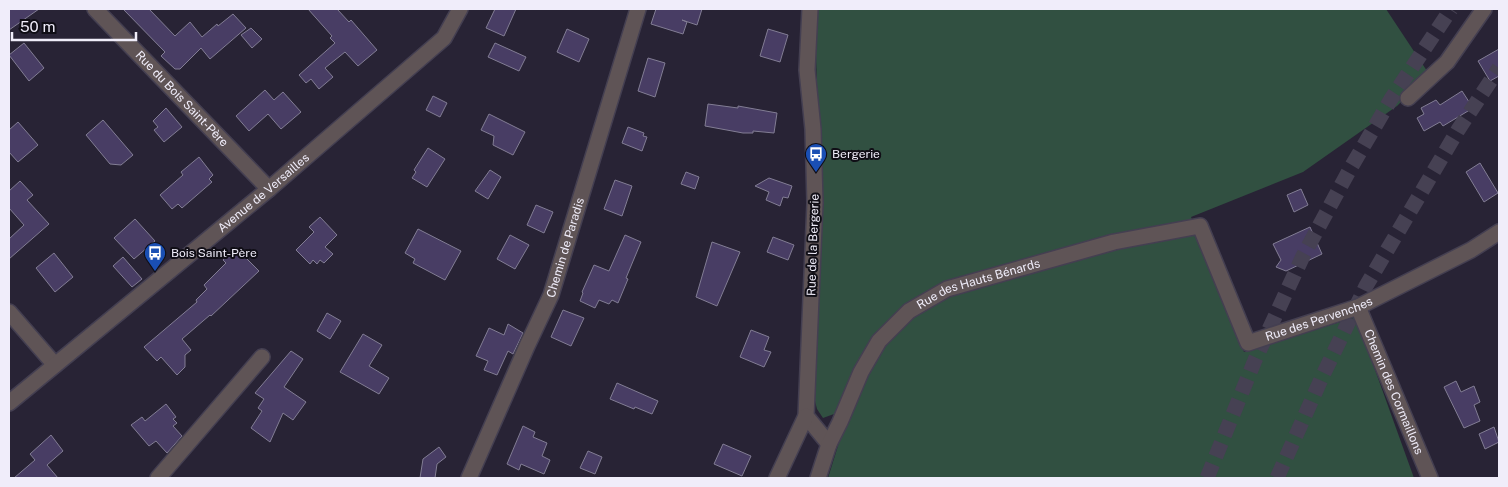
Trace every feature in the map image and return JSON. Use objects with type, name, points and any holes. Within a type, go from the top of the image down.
[{"type":"street","name":"Rue du Bois Saint-Père","points":[[94,9],[269,189]]},
{"type":"street","name":"Avenue de Versailles","points":[[9,404],[269,189],[444,38],[460,9]]},
{"type":"street","name":"Chemin de Paradis","points":[[469,478],[551,295],[638,9]]},
{"type":"street","name":"Rue de la Bergerie","points":[[806,416],[815,203],[813,128],[807,70],[810,9]]},
{"type":"street","points":[[1408,98],[1447,62],[1484,9]]},
{"type":"street","name":"Rue des Pervenches","points":[[1200,226],[1248,343],[1358,307],[1471,250],[1499,232]]},
{"type":"street","name":"Rue des Hauts Bénards","points":[[818,478],[829,444],[861,372],[880,341],[909,311],[947,289],[1114,242],[1200,226]]},
{"type":"street","name":"Chemin des Cormaillons","points":[[1358,307],[1430,478]]},
{"type":"street","points":[[9,312],[55,365]]},
{"type":"street","points":[[158,478],[262,357]]},
{"type":"street","points":[[777,478],[806,416],[829,444]]},
{"type":"green space","points":[[818,9],[1386,9],[1429,74],[1397,106],[1303,172],[1191,217],[1244,352],[1356,317],[1414,478],[828,478],[850,407],[876,336],[834,414],[823,418],[817,409],[812,389],[821,199],[815,28]]},
{"type":"building","points":[[9,9],[39,9],[9,30]]},
{"type":"building","points":[[123,9],[149,9],[175,36],[190,22],[202,37],[217,24],[218,26],[233,14],[246,28],[210,59],[201,48],[180,69],[175,69],[161,56],[165,52]]},
{"type":"building","points":[[308,9],[337,9],[349,22],[351,20],[377,50],[358,66],[345,52],[325,68],[333,77],[319,89],[311,79],[306,83],[299,75],[335,43],[330,38],[332,36]]},
{"type":"building","points":[[495,9],[516,9],[504,36],[486,28]]},
{"type":"building","points":[[656,9],[702,9],[697,25],[682,20],[687,22],[683,34],[651,24]]},
{"type":"building","points":[[251,28],[262,39],[252,48],[241,35]]},
{"type":"building","points":[[567,29],[589,39],[579,62],[557,52]]},
{"type":"building","points":[[768,29],[788,35],[780,62],[760,56]]},
{"type":"building","points":[[24,43],[44,68],[29,81],[9,55]]},
{"type":"building","points":[[495,43],[526,57],[519,71],[488,57]]},
{"type":"building","points":[[1499,49],[1499,76],[1490,81],[1478,61]]},
{"type":"building","points":[[648,58],[665,63],[655,97],[638,91]]},
{"type":"building","points":[[265,90],[274,100],[283,92],[301,112],[281,129],[268,114],[249,131],[236,116]]},
{"type":"building","points":[[1462,91],[1473,108],[1443,126],[1440,122],[1424,131],[1417,118],[1424,114],[1421,108],[1436,100],[1440,105]]},
{"type":"building","points":[[433,96],[447,103],[440,117],[426,110]]},
{"type":"building","points":[[708,104],[738,108],[738,106],[777,113],[774,133],[753,131],[753,133],[743,133],[705,126]]},
{"type":"building","points":[[166,108],[182,127],[164,142],[154,130],[158,127],[153,121]]},
{"type":"building","points":[[489,114],[525,132],[513,155],[493,145],[494,136],[481,130]]},
{"type":"building","points":[[103,120],[133,155],[121,165],[110,164],[86,135]]},
{"type":"building","points":[[18,122],[38,145],[18,162],[9,152],[9,130]]},
{"type":"building","points":[[628,127],[644,133],[643,136],[647,137],[642,151],[622,143]]},
{"type":"building","points":[[428,148],[445,159],[427,187],[412,178],[416,172],[414,170]]},
{"type":"building","points":[[199,157],[213,175],[209,179],[212,182],[182,208],[178,204],[172,209],[160,195],[183,175],[181,172]]},
{"type":"building","points":[[1480,163],[1498,193],[1484,202],[1466,172]]},
{"type":"building","points":[[490,170],[501,177],[488,199],[475,191]]},
{"type":"building","points":[[686,172],[699,177],[695,189],[681,184]]},
{"type":"building","points":[[769,178],[792,186],[788,198],[783,197],[780,206],[766,200],[769,192],[755,186]]},
{"type":"building","points":[[615,180],[632,186],[622,216],[604,209]]},
{"type":"building","points":[[20,181],[33,195],[27,200],[49,224],[9,259],[9,239],[24,225],[9,208],[9,191]]},
{"type":"building","points":[[1301,189],[1308,205],[1294,212],[1287,195]]},
{"type":"building","points":[[536,205],[553,212],[544,233],[527,225]]},
{"type":"building","points":[[320,217],[337,235],[325,247],[333,254],[324,263],[320,260],[317,264],[313,260],[310,264],[296,250],[314,232],[309,227]]},
{"type":"building","points":[[135,219],[155,241],[134,259],[114,238]]},
{"type":"building","points":[[1310,227],[1322,254],[1286,271],[1276,267],[1281,260],[1273,244]]},
{"type":"building","points":[[418,229],[461,251],[445,280],[413,263],[415,259],[405,253]]},
{"type":"building","points":[[510,235],[529,245],[515,269],[497,259]]},
{"type":"building","points":[[625,235],[641,242],[618,303],[612,300],[609,304],[599,300],[595,308],[580,301],[594,265],[609,271]]},
{"type":"building","points":[[773,237],[794,245],[788,260],[767,252]]},
{"type":"building","points":[[712,242],[740,252],[717,306],[696,297]]},
{"type":"building","points":[[235,247],[259,271],[211,316],[182,339],[191,350],[185,355],[185,367],[177,375],[161,357],[157,361],[144,347],[197,302],[196,300],[207,289],[204,285],[226,263],[223,260]]},
{"type":"building","points":[[54,253],[73,277],[55,292],[36,268]]},
{"type":"building","points":[[123,257],[142,279],[132,287],[113,266]]},
{"type":"building","points":[[563,310],[584,318],[571,346],[551,337]]},
{"type":"building","points":[[327,313],[341,321],[330,339],[317,331]]},
{"type":"building","points":[[508,324],[523,333],[513,354],[508,351],[497,375],[484,370],[488,361],[476,356],[489,328],[504,335]]},
{"type":"building","points":[[751,330],[769,337],[764,350],[771,352],[764,367],[740,357]]},
{"type":"building","points":[[363,334],[382,345],[369,366],[389,378],[379,394],[340,372]]},
{"type":"building","points":[[291,351],[303,359],[284,387],[306,402],[293,420],[283,413],[270,442],[251,428],[262,411],[258,408],[264,399],[255,393]]},
{"type":"building","points":[[1456,381],[1461,392],[1474,386],[1480,402],[1474,405],[1480,421],[1464,428],[1444,387]]},
{"type":"building","points":[[617,383],[658,401],[652,414],[610,399]]},
{"type":"building","points":[[166,404],[176,417],[173,419],[177,423],[173,426],[182,436],[167,453],[156,441],[149,446],[131,425],[142,417],[145,421]]},
{"type":"building","points":[[523,426],[535,432],[533,437],[547,443],[542,456],[550,460],[544,474],[521,464],[519,470],[507,464]]},
{"type":"building","points":[[1494,427],[1499,442],[1485,449],[1479,434]]},
{"type":"building","points":[[51,435],[63,451],[47,465],[58,478],[14,478],[35,460],[30,454]]},
{"type":"building","points":[[723,444],[751,456],[742,476],[714,464]]},
{"type":"building","points":[[439,447],[446,457],[437,464],[435,478],[420,478],[423,459]]},
{"type":"building","points":[[588,451],[602,457],[595,474],[580,468]]},
{"type":"tunnel","points":[[1207,478],[1255,360],[1303,256],[1350,169],[1391,99],[1451,9]]},
{"type":"tunnel","points":[[1277,478],[1323,375],[1366,286],[1458,130],[1499,68]]},
{"type":"place","name":"Bergerie","points":[[816,173]]},
{"type":"place","name":"Bois Saint-Père","points":[[155,272]]}]
